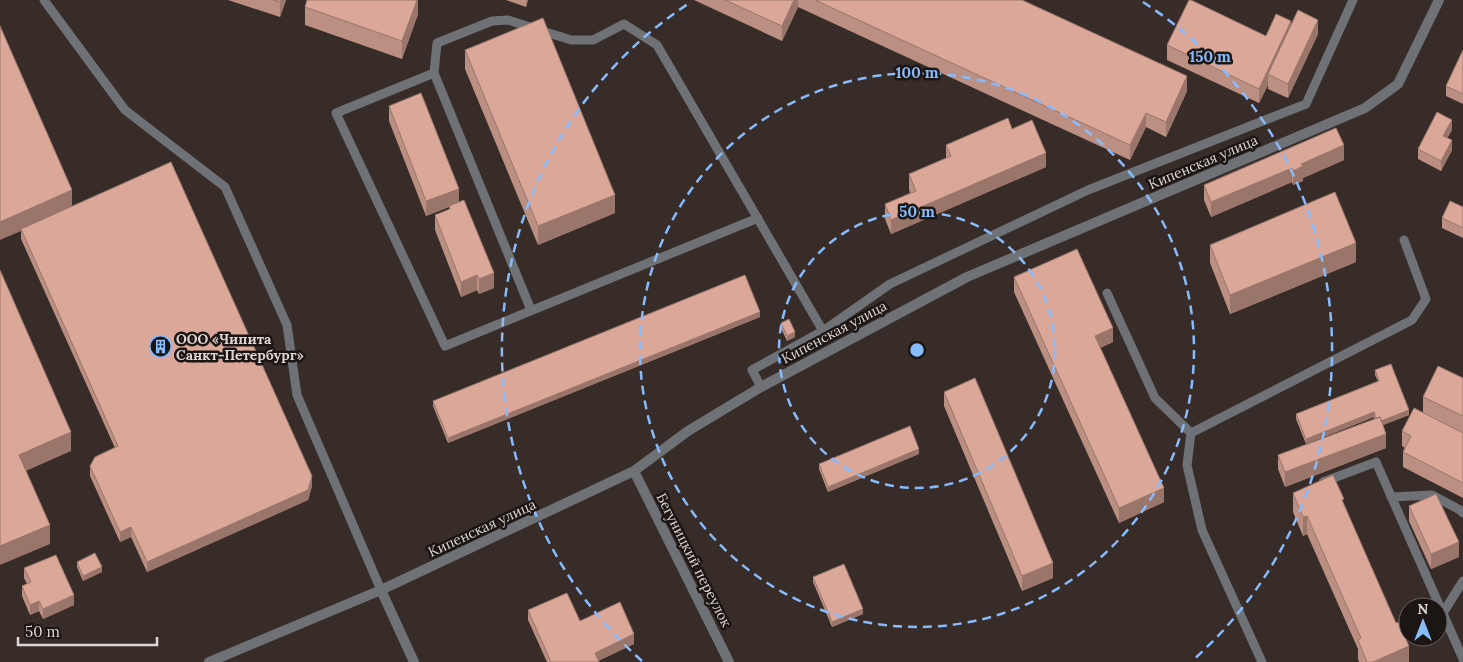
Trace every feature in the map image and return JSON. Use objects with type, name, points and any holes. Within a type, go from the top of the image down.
[{"type":"street","name":"Кипенская улица","points":[[209,662],[382,590],[634,471],[688,432],[761,386],[967,277],[1365,108],[1398,84],[1439,0]]},
{"type":"street","name":"Бегуницкий переулок","points":[[634,471],[730,662]]},
{"type":"street","points":[[382,590],[414,662]]},
{"type":"lane","points":[[44,0],[125,110],[225,186],[287,325],[298,396],[382,590]]},
{"type":"lane","points":[[761,386],[752,370],[823,331],[890,284],[1079,194],[1306,104],[1353,0]]},
{"type":"lane","points":[[531,310],[434,73],[437,43],[492,21],[508,20],[570,40],[593,40],[624,24],[657,45],[823,331]]},
{"type":"lane","points":[[434,73],[336,112],[444,346],[758,218]]},
{"type":"lane","points":[[1191,433],[1412,320],[1426,299],[1404,240]]},
{"type":"lane","points":[[1107,293],[1155,398],[1191,433]]},
{"type":"lane","points":[[1191,433],[1187,465],[1202,530],[1262,662]]},
{"type":"lane","points":[[1311,486],[1376,462],[1436,597]]},
{"type":"lane","points":[[1391,497],[1432,495],[1463,513]]},
{"type":"lane","points":[[1448,605],[1463,581]]},
{"type":"lane","points":[[1448,624],[1463,659]]},
{"type":"building","points":[[307,0],[417,0],[402,41],[305,7]]},
{"type":"building","points":[[725,0],[794,0],[782,26]]},
{"type":"building","points":[[815,0],[1022,0],[1187,76],[1166,122],[1146,113],[1130,145]]},
{"type":"building","points":[[1189,0],[1266,36],[1276,14],[1291,21],[1259,89],[1167,45]]},
{"type":"building","points":[[1298,10],[1318,20],[1288,84],[1268,74]]},
{"type":"building","points":[[543,18],[615,195],[538,226],[465,50]]},
{"type":"building","points":[[0,26],[72,190],[0,222]]},
{"type":"building","points":[[1463,50],[1463,94],[1446,86]]},
{"type":"building","points":[[421,93],[459,189],[426,201],[389,106]]},
{"type":"building","points":[[1437,112],[1452,120],[1443,136],[1452,140],[1441,161],[1418,149]]},
{"type":"building","points":[[1008,118],[1012,129],[1032,120],[1046,153],[891,220],[885,204],[916,191],[909,174],[951,156],[946,145]]},
{"type":"building","points":[[1336,128],[1344,145],[1301,164],[1303,166],[1293,171],[1292,168],[1211,202],[1204,185]]},
{"type":"building","name":"ООО «Чипита Санкт-Петербург»","points":[[171,162],[312,476],[308,490],[147,562],[131,527],[120,532],[90,466],[95,457],[118,446],[21,229]]},
{"type":"building","points":[[1335,192],[1356,243],[1230,295],[1210,245]]},
{"type":"building","points":[[464,200],[494,273],[479,279],[477,275],[461,282],[435,215],[450,209],[449,206]]},
{"type":"building","points":[[1450,201],[1463,207],[1463,228],[1442,218]]},
{"type":"building","points":[[1077,249],[1113,328],[1095,336],[1164,488],[1119,508],[1014,277]]},
{"type":"building","points":[[0,270],[71,432],[19,455],[50,525],[0,546]]},
{"type":"building","points":[[745,275],[760,312],[448,438],[433,401]]},
{"type":"building","points":[[789,319],[795,332],[787,336],[781,323]]},
{"type":"building","points":[[1391,364],[1409,410],[1381,421],[1380,417],[1376,418],[1374,412],[1306,439],[1296,414],[1379,381],[1375,370]]},
{"type":"building","points":[[1438,366],[1463,378],[1463,416],[1423,397]]},
{"type":"building","points":[[975,378],[1053,563],[1022,576],[944,392]]},
{"type":"building","points":[[1414,408],[1463,433],[1463,483],[1403,452],[1411,436],[1402,431]]},
{"type":"building","points":[[1380,417],[1386,434],[1285,472],[1278,455]]},
{"type":"building","points":[[910,426],[919,449],[828,487],[819,464]]},
{"type":"building","points":[[1333,475],[1344,499],[1342,500],[1396,623],[1398,622],[1398,647],[1407,647],[1373,662],[1367,662],[1358,640],[1361,638],[1307,516],[1303,517],[1293,493]]},
{"type":"building","points":[[1436,494],[1459,542],[1431,554],[1409,506]]},
{"type":"building","points":[[95,553],[102,567],[83,576],[77,562]]},
{"type":"building","points":[[56,555],[74,595],[43,609],[39,601],[30,605],[22,586],[31,582],[24,568]]},
{"type":"building","points":[[844,564],[863,609],[832,622],[813,577]]},
{"type":"building","points":[[567,593],[580,621],[620,602],[634,634],[595,653],[599,662],[551,662],[528,610]]},
{"type":"place","name":"ООО «Чипита Санкт-Петербург»","points":[[160,347]]}]
